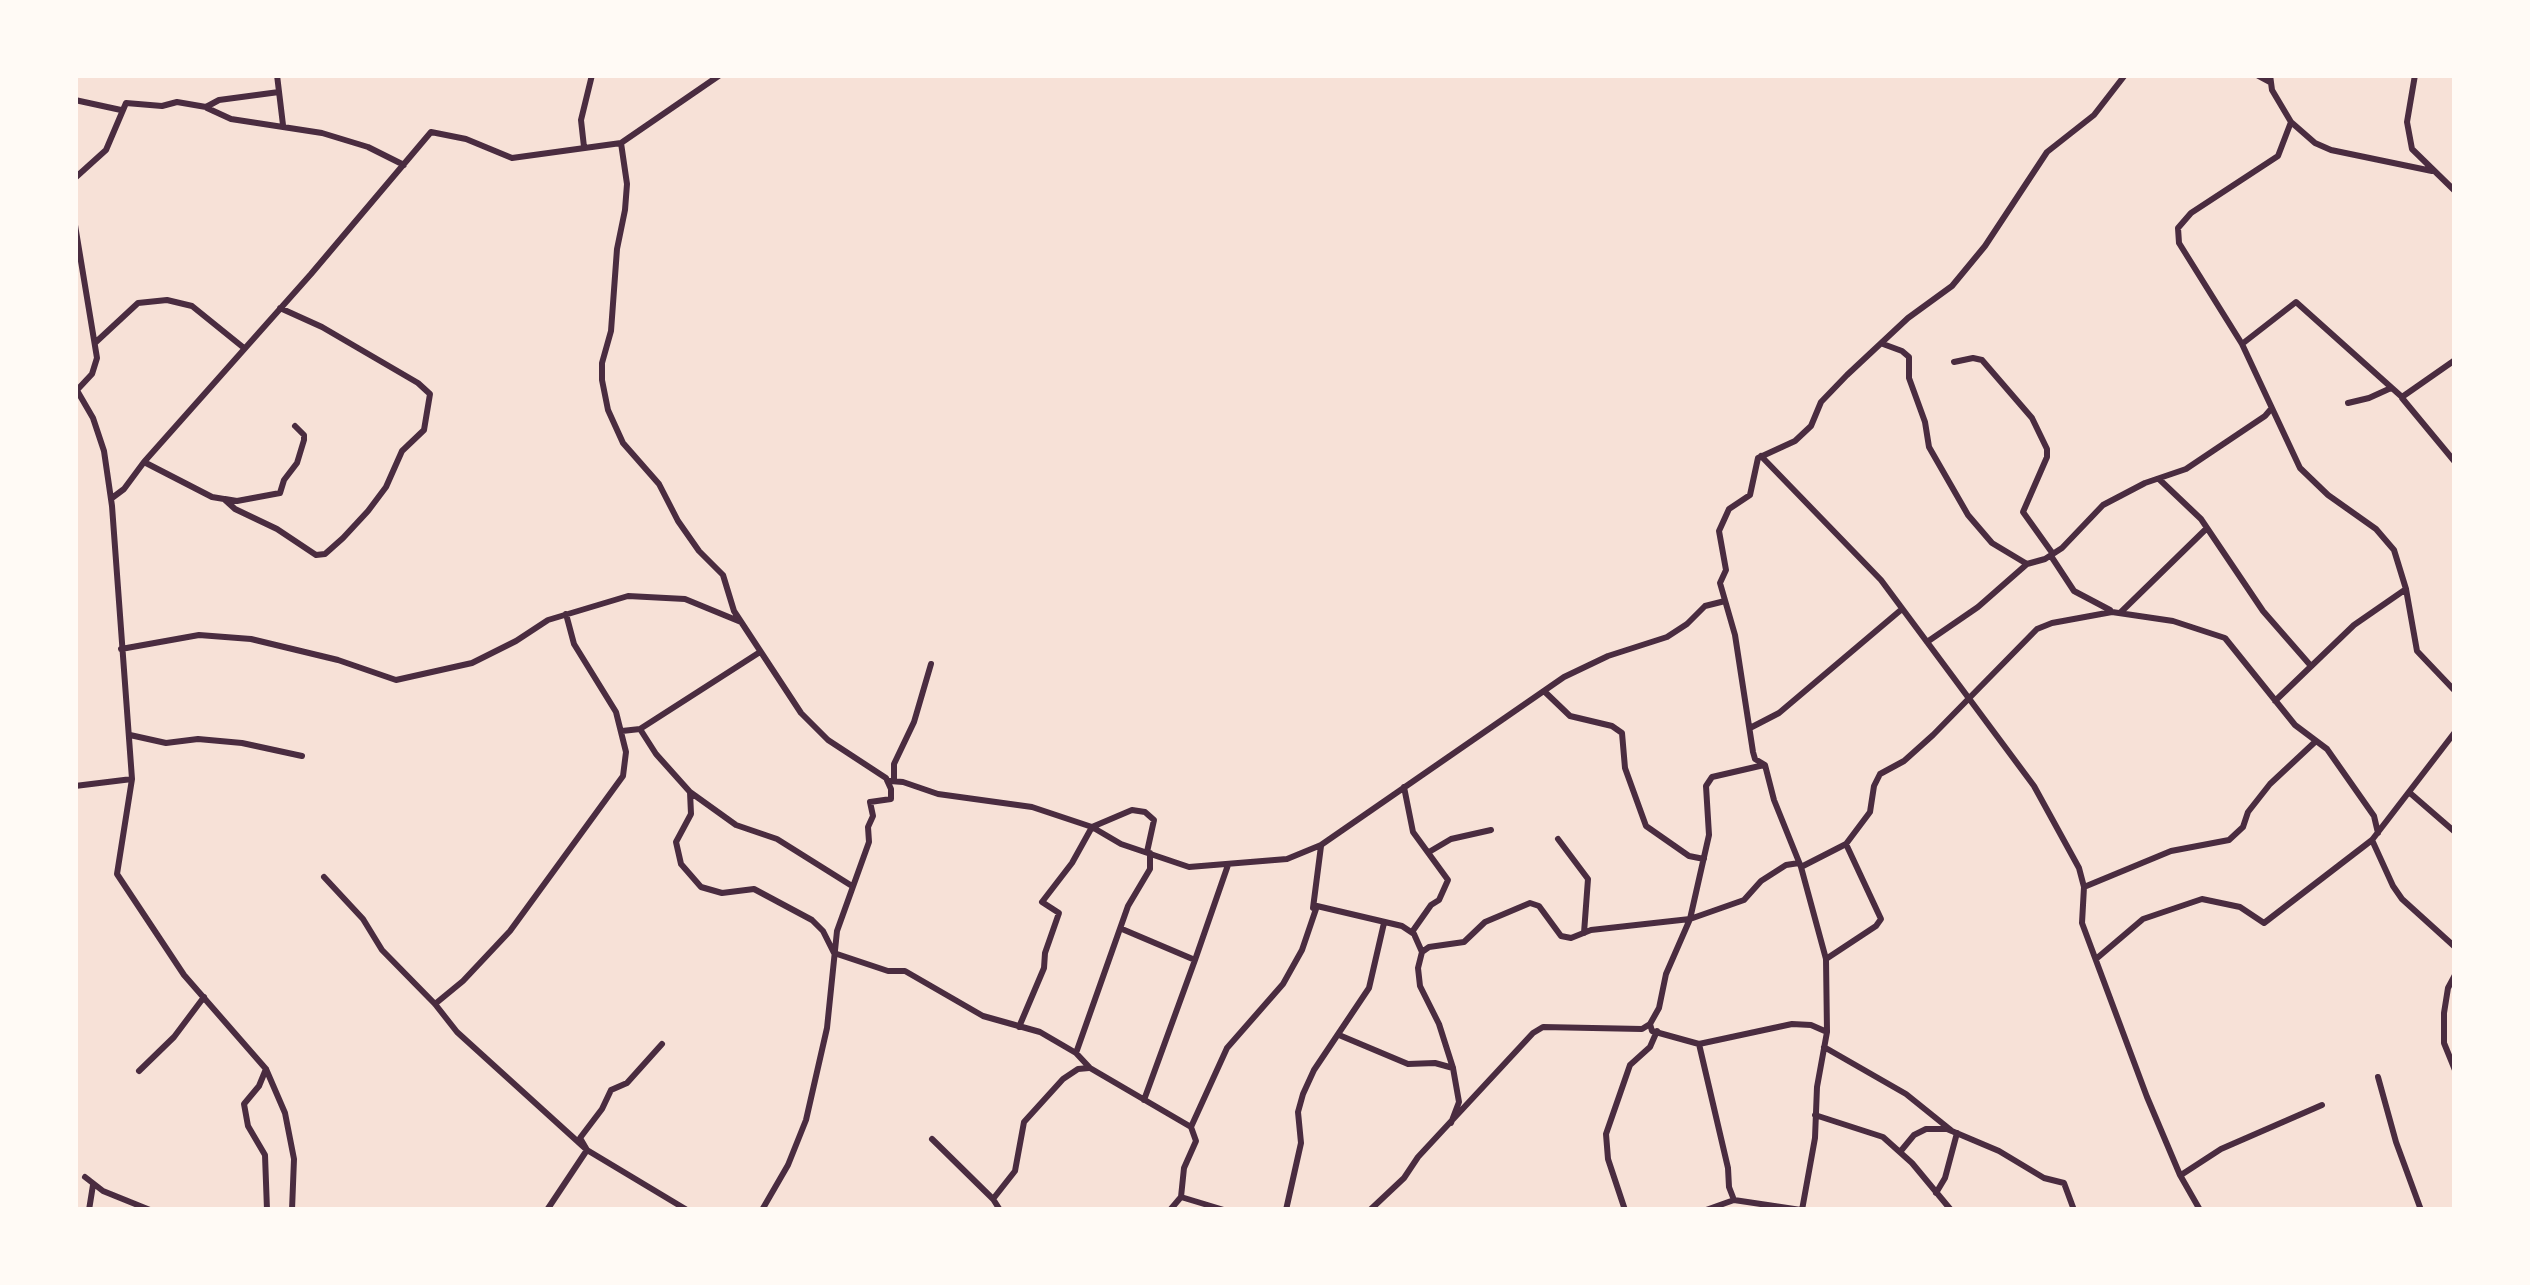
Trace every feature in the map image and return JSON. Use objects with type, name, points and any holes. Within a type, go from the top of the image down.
[{"type":"street","points":[[277,75],[284,126]]},
{"type":"street","points":[[584,146],[582,120],[592,75]]},
{"type":"street","points":[[112,498],[124,489],[431,132],[512,158],[621,143],[720,75]]},
{"type":"street","points":[[2257,75],[2270,78],[2277,102],[2291,122],[2315,143],[2330,150],[2432,170]]},
{"type":"street","points":[[2415,75],[2408,114],[2408,134],[2415,155],[2455,191]]},
{"type":"street","points":[[1706,1210],[1734,1200],[1802,1210],[1801,1199],[1814,1148],[1827,1032],[1826,959],[1766,765],[1756,759],[1735,635],[1720,582],[1726,573],[1726,558],[1719,531],[1730,509],[1750,495],[1756,460],[1799,437],[1829,393],[1908,318],[1938,298],[1966,271],[2046,152],[2094,115],[2126,76]]},
{"type":"street","points":[[206,107],[228,98],[278,92]]},
{"type":"street","points":[[75,100],[122,110]]},
{"type":"street","points":[[75,178],[106,150],[122,110],[130,102],[162,106],[177,102],[206,107],[230,119],[322,133],[368,147],[404,164]]},
{"type":"street","points":[[2291,122],[2278,156],[2202,205],[2178,228],[2178,242],[2242,344],[2271,409],[2310,480],[2376,529],[2394,550],[2406,589],[2417,651],[2455,691]]},
{"type":"street","points":[[621,143],[626,196],[617,249],[611,331],[602,363],[604,395],[623,443],[659,484],[678,521],[723,575],[728,596],[742,622],[812,726],[848,755],[892,781],[938,794],[1032,806],[1092,826],[1121,844],[1189,867],[1287,859],[1321,845],[1564,677],[1608,656],[1667,636],[1705,606],[1725,601]]},
{"type":"street","points":[[75,225],[97,358],[92,374],[76,388],[93,418],[104,450],[112,498],[130,735],[132,779],[116,874],[149,926],[266,1069],[285,1113],[294,1158],[292,1210]]},
{"type":"street","points":[[96,342],[138,303],[167,300],[192,306],[244,348]]},
{"type":"street","points":[[2242,344],[2296,302],[2402,397],[2455,462]]},
{"type":"street","points":[[224,499],[316,556],[325,554],[378,499],[402,450],[421,434],[426,424],[430,394],[425,387],[322,327],[280,308]]},
{"type":"street","points":[[1884,344],[1909,357],[1909,378],[1925,422],[1928,447],[1968,515],[1992,542],[2027,564]]},
{"type":"street","points":[[1954,362],[1982,360],[2032,418],[2048,457],[2023,512],[2074,591],[2116,612],[2173,621],[2225,638],[2294,726],[2327,749],[2374,816],[2378,832]]},
{"type":"street","points":[[2402,397],[2455,360]]},
{"type":"street","points":[[2348,403],[2391,388]]},
{"type":"street","points":[[1926,642],[1978,607],[2027,564],[2052,555],[2104,505],[2196,463],[2271,409]]},
{"type":"street","points":[[144,462],[212,497],[237,500],[280,494],[300,457],[304,440],[295,426]]},
{"type":"street","points":[[1760,456],[1881,580],[2034,786],[2079,868],[2084,887],[2080,914],[2180,1176],[2200,1210]]},
{"type":"street","points":[[2158,479],[2194,510],[2264,611],[2311,666]]},
{"type":"street","points":[[1451,1123],[1459,1102],[1439,1024],[1420,986],[1418,968],[1422,952],[1429,947],[1464,942],[1485,922],[1530,903],[1539,906],[1561,936],[1571,938],[1690,919],[1744,900],[1761,881],[1786,865],[1800,865],[1846,844],[1870,812],[1874,783],[1880,774],[1916,751],[2036,629],[2116,612],[2160,578],[2207,528]]},
{"type":"street","points":[[2275,701],[2354,625],[2406,589]]},
{"type":"street","points":[[122,649],[199,635],[252,639],[338,660],[396,680],[472,663],[548,620],[607,600],[644,595],[685,600],[742,622]]},
{"type":"street","points":[[1750,728],[1779,713],[1902,609]]},
{"type":"street","points":[[435,1004],[463,982],[510,931],[625,771],[622,731],[610,700],[574,644],[566,614]]},
{"type":"street","points":[[622,731],[640,729],[760,652]]},
{"type":"street","points":[[762,1210],[788,1165],[806,1120],[827,1028],[836,931],[869,842],[870,802],[891,798],[894,764],[914,722],[931,664]]},
{"type":"street","points":[[1544,692],[1570,716],[1612,726],[1622,733],[1631,790],[1646,826],[1689,856],[1704,859]]},
{"type":"street","points":[[640,729],[656,754],[690,792],[736,825],[782,842],[852,886]]},
{"type":"street","points":[[2096,959],[2143,918],[2202,900],[2240,907],[2264,923],[2372,840],[2455,732]]},
{"type":"street","points":[[130,735],[166,743],[198,739],[242,743],[302,756]]},
{"type":"street","points":[[2084,887],[2171,851],[2229,840],[2243,828],[2248,812],[2270,784],[2316,740]]},
{"type":"street","points":[[1370,1210],[1532,1034],[1543,1027],[1642,1029],[1650,1024],[1690,919],[1709,835],[1708,782],[1712,777],[1766,765]]},
{"type":"street","points":[[75,786],[132,779]]},
{"type":"street","points":[[1404,787],[1410,825],[1448,880],[1439,900],[1430,905],[1412,932]]},
{"type":"street","points":[[690,792],[689,821],[676,842],[691,878],[714,893],[754,889],[812,920],[823,931],[834,953],[888,971],[905,972],[982,1016],[1040,1032],[1076,1053],[1090,1068],[1192,1127],[1197,1136],[1184,1168],[1180,1197],[1170,1210]]},
{"type":"street","points":[[2410,793],[2455,832]]},
{"type":"street","points":[[1019,1027],[1044,968],[1045,953],[1060,913],[1042,902],[1072,863],[1092,826],[1132,810],[1149,814],[1154,820],[1148,852],[1150,869],[1134,892],[1076,1053]]},
{"type":"street","points":[[1429,852],[1450,838],[1491,830]]},
{"type":"street","points":[[1558,839],[1588,879],[1584,933]]},
{"type":"street","points":[[2372,840],[2402,900],[2455,947]]},
{"type":"street","points":[[1826,959],[1881,919],[1846,844]]},
{"type":"street","points":[[1192,1127],[1229,1044],[1283,984],[1302,950],[1313,912],[1321,845]]},
{"type":"street","points":[[1144,1100],[1228,865]]},
{"type":"street","points":[[324,876],[364,919],[382,950],[435,1004],[456,1032],[587,1150],[687,1210]]},
{"type":"street","points":[[1313,912],[1319,906],[1412,932],[1422,952]]},
{"type":"street","points":[[1286,1210],[1301,1142],[1299,1106],[1314,1070],[1369,988],[1384,922]]},
{"type":"street","points":[[1122,929],[1195,960]]},
{"type":"street","points":[[2455,975],[2448,988],[2444,1043],[2455,1070]]},
{"type":"street","points":[[139,1070],[174,1037],[204,997]]},
{"type":"street","points":[[1650,1024],[1652,1031],[1698,1044],[1802,1023],[1827,1032]]},
{"type":"street","points":[[1625,1210],[1608,1160],[1606,1134],[1630,1064],[1650,1047],[1657,1031]]},
{"type":"street","points":[[1339,1035],[1408,1064],[1435,1063],[1453,1068]]},
{"type":"street","points":[[587,1150],[580,1138],[612,1090],[627,1083],[662,1044]]},
{"type":"street","points":[[1698,1044],[1734,1200]]},
{"type":"street","points":[[1824,1047],[1906,1094],[1955,1132],[1999,1151],[2028,1170],[2064,1183],[2074,1210]]},
{"type":"street","points":[[993,1199],[1015,1171],[1024,1122],[1062,1078],[1090,1068]]},
{"type":"street","points":[[266,1069],[244,1107],[248,1126],[265,1156],[267,1210]]},
{"type":"street","points":[[2378,1077],[2421,1210]]},
{"type":"street","points":[[2180,1176],[2221,1150],[2322,1104]]},
{"type":"street","points":[[1815,1115],[1872,1131],[1900,1152],[1952,1210]]},
{"type":"street","points":[[1900,1152],[1914,1135],[1926,1129],[1955,1132]]},
{"type":"street","points":[[1936,1193],[1946,1178],[1955,1132]]},
{"type":"street","points":[[932,1140],[1000,1210]]},
{"type":"street","points":[[548,1210],[587,1150]]},
{"type":"street","points":[[85,1177],[94,1185],[150,1210]]},
{"type":"street","points":[[89,1210],[94,1185]]},
{"type":"street","points":[[1180,1197],[1224,1210]]}]
